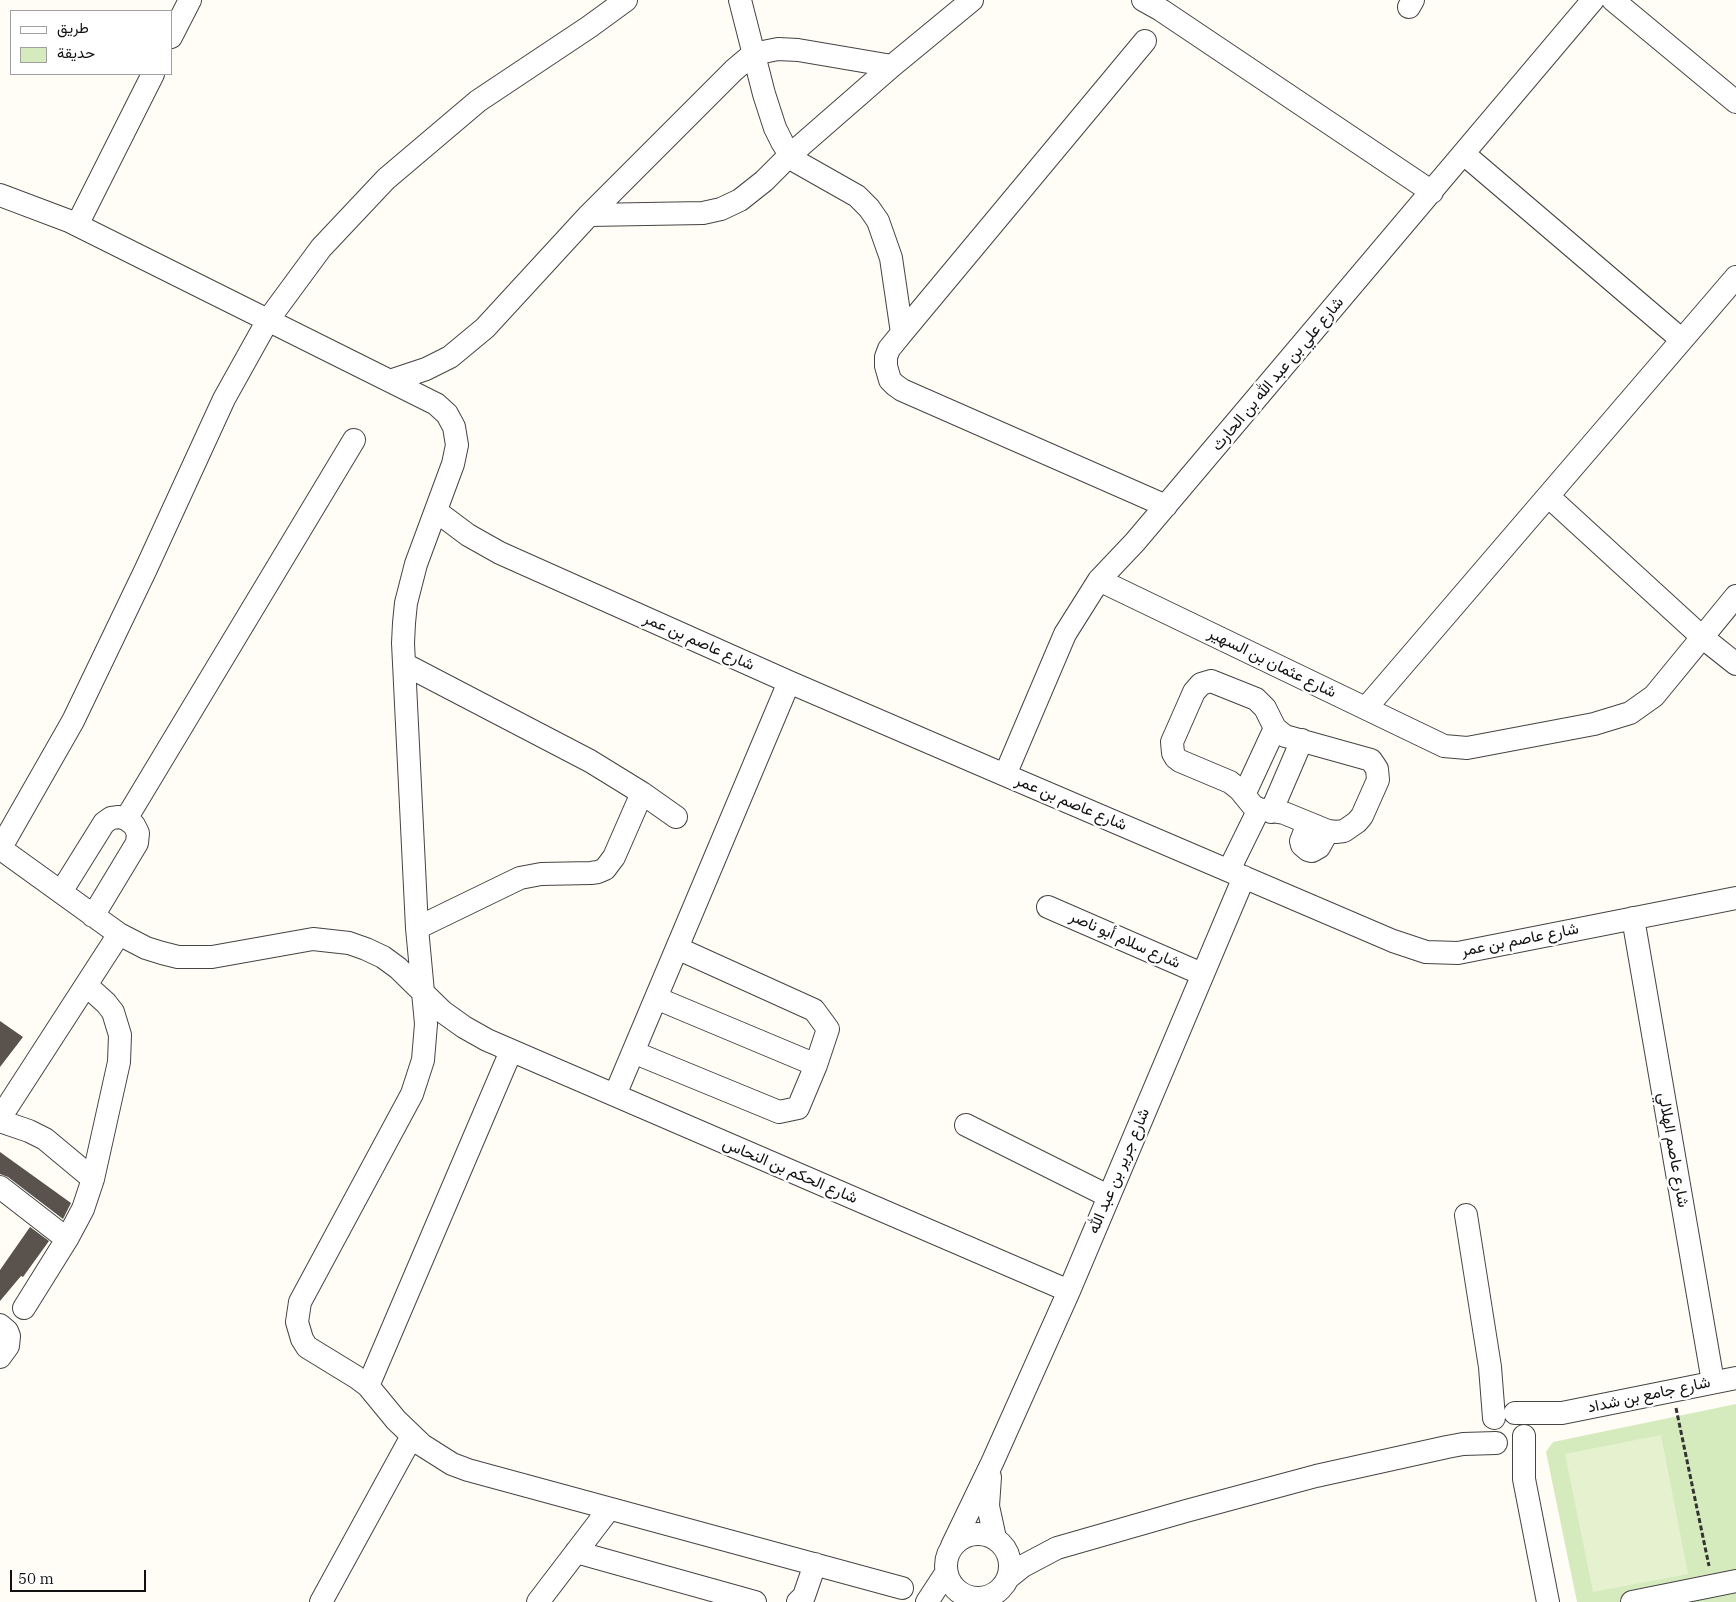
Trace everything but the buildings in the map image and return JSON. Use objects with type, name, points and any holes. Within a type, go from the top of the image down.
[{"type":"street","points":[[172,35],[190,0]]},
{"type":"street","points":[[0,849],[73,720],[146,569],[224,399],[268,320],[321,248],[386,179],[478,101],[626,0]]},
{"type":"street","points":[[740,0],[769,112],[775,128],[790,155],[804,167],[857,196],[878,221],[891,258],[902,333]]},
{"type":"street","points":[[589,215],[684,214],[721,209],[740,200],[892,66],[972,0]]},
{"type":"street","points":[[1143,0],[1161,10],[1432,192]]},
{"type":"street","name":"شارع علي بن عبد الله بن الحارث","points":[[1004,774],[1065,634],[1099,580],[1166,506],[1594,0]]},
{"type":"street","points":[[1613,0],[1736,102]]},
{"type":"street","points":[[1145,41],[902,333],[889,349],[886,358],[888,374],[895,386],[1166,506]]},
{"type":"street","points":[[390,381],[426,369],[450,357],[468,344],[589,215],[734,70],[753,54],[778,49],[798,50],[892,66]]},
{"type":"street","points":[[77,225],[152,75]]},
{"type":"street","points":[[1464,154],[1682,340]]},
{"type":"street","points":[[0,195],[77,225],[436,404],[447,414],[454,427],[457,444],[453,464],[416,564],[406,603],[403,643],[417,928],[423,991],[425,1042],[423,1060],[412,1094],[300,1302],[297,1322],[307,1347],[368,1386],[412,1436],[436,1455],[468,1470],[902,1588]]},
{"type":"street","points":[[1366,708],[1736,277]]},
{"type":"street","points":[[126,819],[354,440]]},
{"type":"street","points":[[1548,496],[1702,637],[1736,664]]},
{"type":"street","name":"شارع عاصم بن عمر","points":[[436,511],[468,535],[500,553],[789,682],[1393,941],[1426,952],[1458,952],[1736,898]]},
{"type":"street","name":"شارع عثمان بن السهير","points":[[1099,580],[1444,746],[1467,748],[1594,724],[1630,713],[1654,696],[1702,637]]},
{"type":"street","points":[[1702,637],[1736,596]]},
{"type":"street","points":[[404,664],[590,761],[642,793],[676,817]]},
{"type":"street","points":[[1211,681],[1256,699],[1265,708],[1275,728],[1285,736],[1302,740],[1366,758],[1375,764],[1378,780],[1362,816],[1344,831],[1318,827],[1290,815],[1258,805],[1230,782],[1180,761],[1173,753],[1172,742],[1194,692],[1201,684],[1211,681]]},
{"type":"street","points":[[615,1095],[789,682]]},
{"type":"street","points":[[1258,805],[1275,728]]},
{"type":"street","points":[[1258,805],[1302,740]]},
{"type":"street","points":[[417,928],[520,878],[541,874],[591,873],[605,869],[610,864],[642,793]]},
{"type":"street","name":"شارع جرير بن عبد الله","points":[[952,1546],[992,1463],[1069,1291],[1202,974],[1258,805]]},
{"type":"street","points":[[61,892],[104,823],[111,818],[119,817],[126,819],[134,825],[138,833],[137,843],[93,916]]},
{"type":"street","name":"شارع الحكم بن النحاس","points":[[0,849],[119,934],[146,948],[162,953],[195,958],[212,957],[312,939],[349,944],[383,957],[398,968],[443,1012],[487,1040],[1069,1291]]},
{"type":"street","name":"شارع سلام أبو ناصر","points":[[1048,907],[1202,974]]},
{"type":"street","name":"شارع عاصم الهلالي","points":[[1633,918],[1713,1382]]},
{"type":"street","points":[[93,1179],[45,1139],[0,1119],[119,934]]},
{"type":"street","points":[[633,1052],[779,1112],[798,1108],[816,1065],[828,1029],[814,1010],[677,948]]},
{"type":"street","points":[[24,1308],[67,1239],[83,1209],[93,1179],[120,1048],[118,1024],[113,1012],[86,985]]},
{"type":"street","points":[[656,998],[816,1065]]},
{"type":"street","points":[[368,1386],[511,1051]]},
{"type":"street","points":[[966,1125],[1108,1196]]},
{"type":"street","points":[[0,1188],[67,1239]]},
{"type":"street","points":[[1466,1215],[1490,1367],[1524,1479],[1548,1602]]},
{"type":"street","points":[[0,1325],[7,1331],[9,1336],[8,1346],[0,1357]]},
{"type":"street","name":"شارع جامع بن شداد","points":[[1507,1427],[1562,1413],[1736,1378]]},
{"type":"street","points":[[1057,1548],[999,1542],[984,1534],[972,1534],[961,1538],[952,1546],[945,1564],[946,1573],[953,1588],[966,1600],[982,1599],[1002,1590],[1023,1566],[1057,1548],[1186,1510],[1316,1476],[1447,1447],[1507,1427]]},
{"type":"street","points":[[321,1602],[412,1436]]},
{"type":"street","name":"شارع جرير بن عبد الله","points":[[992,1463],[988,1484],[988,1506],[999,1542]]},
{"type":"street","points":[[538,1602],[610,1509]]},
{"type":"street","points":[[999,1542],[1009,1556],[1010,1567],[1002,1590]]},
{"type":"street","points":[[576,1552],[755,1602]]},
{"type":"street","points":[[803,1600],[815,1564]]},
{"type":"street","points":[[927,1602],[946,1573]]},
{"type":"street","points":[[1632,1602],[1736,1581]]},
{"type":"path","points":[[1673,1390],[1714,1586]]},
{"type":"green space","points":[[1736,1404],[1736,1602],[1577,1602],[1546,1452],[1553,1442]]},
{"type":"green space","points":[[1661,1435],[1688,1574],[1593,1592],[1565,1454]]}]
